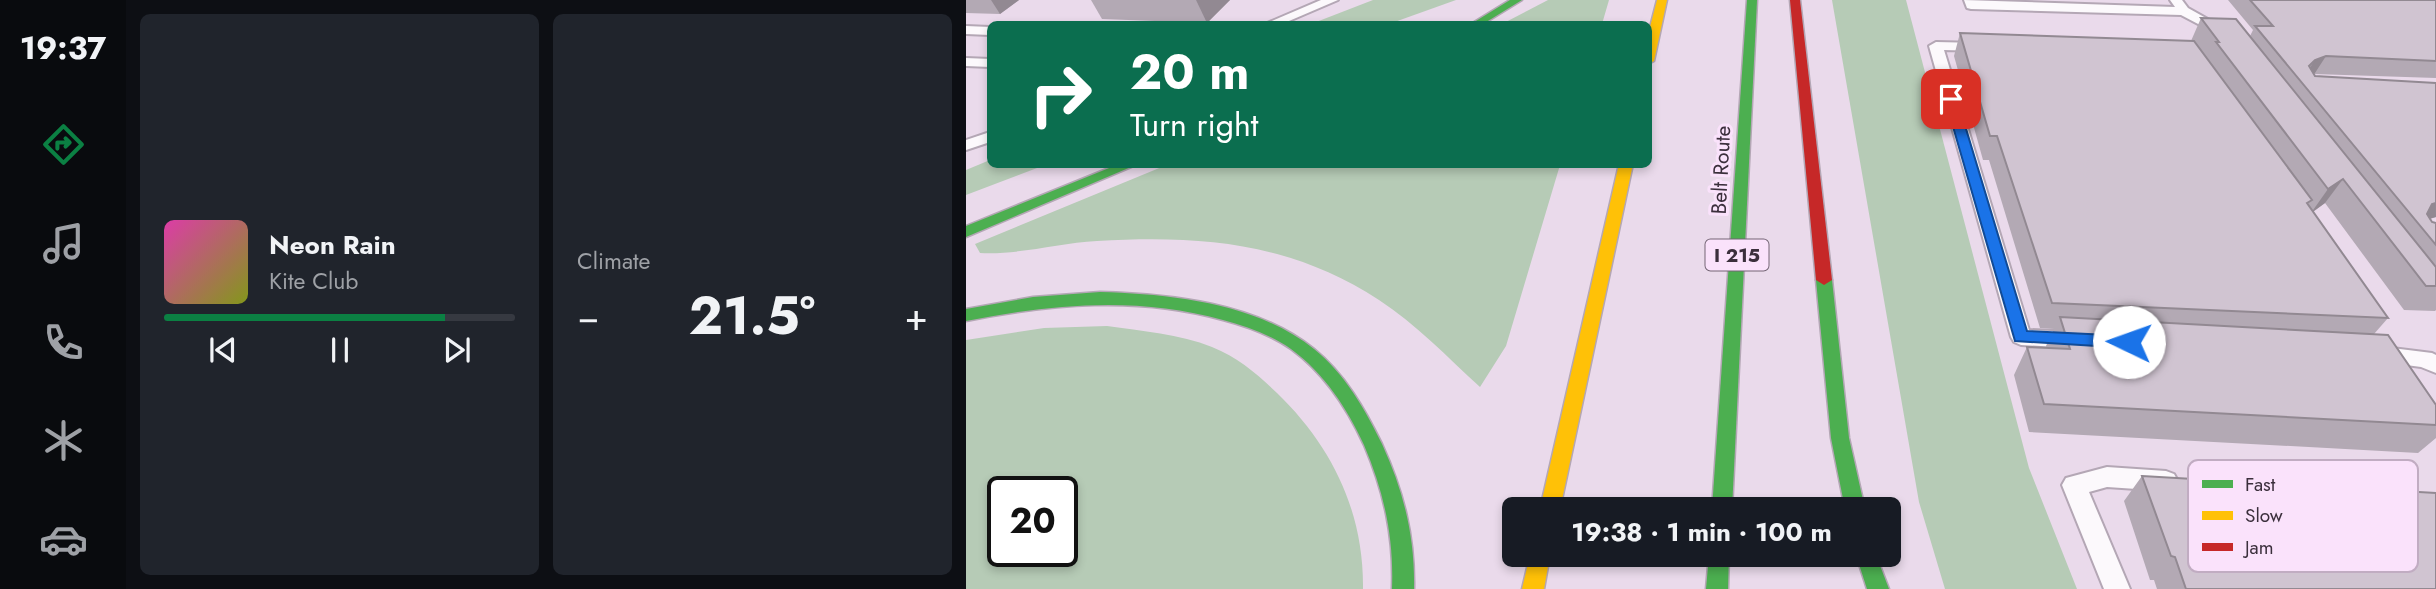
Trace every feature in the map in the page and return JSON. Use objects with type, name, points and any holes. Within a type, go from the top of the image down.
[{"type":"highway","points":[[1481,21],[1517,0]]},
{"type":"highway","points":[[1652,44],[1662,0]]},
{"type":"highway","name":"Belt Route","points":[[1723,497],[1752,0]]},
{"type":"highway","points":[[1795,0],[1840,439],[1852,497]]},
{"type":"highway","points":[[966,232],[1122,168]]},
{"type":"highway","points":[[1553,497],[1625,168]]},
{"type":"highway","points":[[966,315],[1079,297],[1139,298],[1217,309],[1296,344],[1327,372],[1358,414],[1376,450],[1397,504],[1403,589]]},
{"type":"highway","points":[[1533,589],[1538,567]]},
{"type":"highway","points":[[1717,589],[1718,567]]},
{"type":"highway","points":[[1870,567],[1878,589]]},
{"type":"lane","points":[[1280,21],[1332,0]]},
{"type":"lane","points":[[1969,0],[1971,5],[2180,6],[2230,35],[2238,46]]},
{"type":"lane","points":[[966,30],[987,31]]},
{"type":"lane","points":[[2002,48],[1936,46],[2021,337],[2088,340]]},
{"type":"lane","points":[[966,62],[987,63]]},
{"type":"lane","points":[[966,145],[987,138]]},
{"type":"lane","points":[[2383,333],[2399,355]]},
{"type":"lane","points":[[2358,353],[2426,359],[2436,365]]},
{"type":"lane","points":[[2117,589],[2074,485],[2106,477],[2188,483]]},
{"type":"green space","points":[[1373,0],[1456,0],[1397,21],[1319,21]]},
{"type":"green space","points":[[1548,0],[1609,0],[1603,21],[1508,21]]},
{"type":"green space","points":[[1832,0],[1906,0],[2029,468],[2077,589],[1945,589],[1919,502]]},
{"type":"green space","points":[[987,161],[987,168],[1037,168],[966,195],[966,170]]},
{"type":"green space","points":[[1159,168],[1559,168],[1506,346],[1480,387],[1393,309],[1346,281],[1312,265],[1278,254],[1244,246],[1172,240],[1097,241],[995,253],[980,253],[975,244]]},
{"type":"green space","points":[[1107,326],[1174,336],[1222,351],[1239,361],[1297,413],[1329,458],[1351,507],[1358,533],[1363,589],[966,589],[966,340],[1044,328]]},
{"type":"building","points":[[2250,0],[2436,0],[2436,61],[2326,56],[2315,60],[2309,66],[2315,76],[2436,83],[2436,203],[2432,204],[2427,214],[2432,222],[2436,223],[2436,245],[2255,26],[2273,26]]},
{"type":"building","points":[[2201,18],[2236,19],[2436,267],[2436,286],[2426,286],[2343,179],[2328,189],[2216,42],[2219,42]]},
{"type":"building","points":[[1960,33],[2194,41],[2312,200],[2307,203],[2388,318],[2052,303],[1997,136],[1990,136]]},
{"type":"building","points":[[2060,317],[2388,335],[2436,405],[2436,425],[2044,404],[2027,347],[2070,349]]},
{"type":"building","points":[[2142,476],[2188,479],[2188,572],[2418,572],[2418,492],[2436,493],[2436,589],[2186,589],[2175,557],[2171,556]]},
{"type":"traffic: fast","points":[[1481,21],[1517,0]]},
{"type":"traffic: fast","points":[[1723,497],[1752,0]]},
{"type":"traffic: fast","points":[[966,232],[1122,168]]},
{"type":"traffic: fast","points":[[1824,280],[1840,438],[1852,497]]},
{"type":"traffic: fast","points":[[966,315],[1033,303],[1100,298],[1134,299],[1201,308],[1234,317],[1290,340],[1310,355],[1333,379],[1352,406],[1375,450],[1398,517],[1403,550],[1403,589]]},
{"type":"traffic: fast","points":[[1717,589],[1718,567]]},
{"type":"traffic: fast","points":[[1870,567],[1878,589]]},
{"type":"traffic: slow","points":[[1652,44],[1662,0]]},
{"type":"traffic: slow","points":[[1553,497],[1625,168]]},
{"type":"traffic: slow","points":[[1533,589],[1538,567]]},
{"type":"traffic: jam","points":[[1795,0],[1824,280]]},
{"type":"route","points":[[1951,99],[2021,337],[2129,342]]}]
